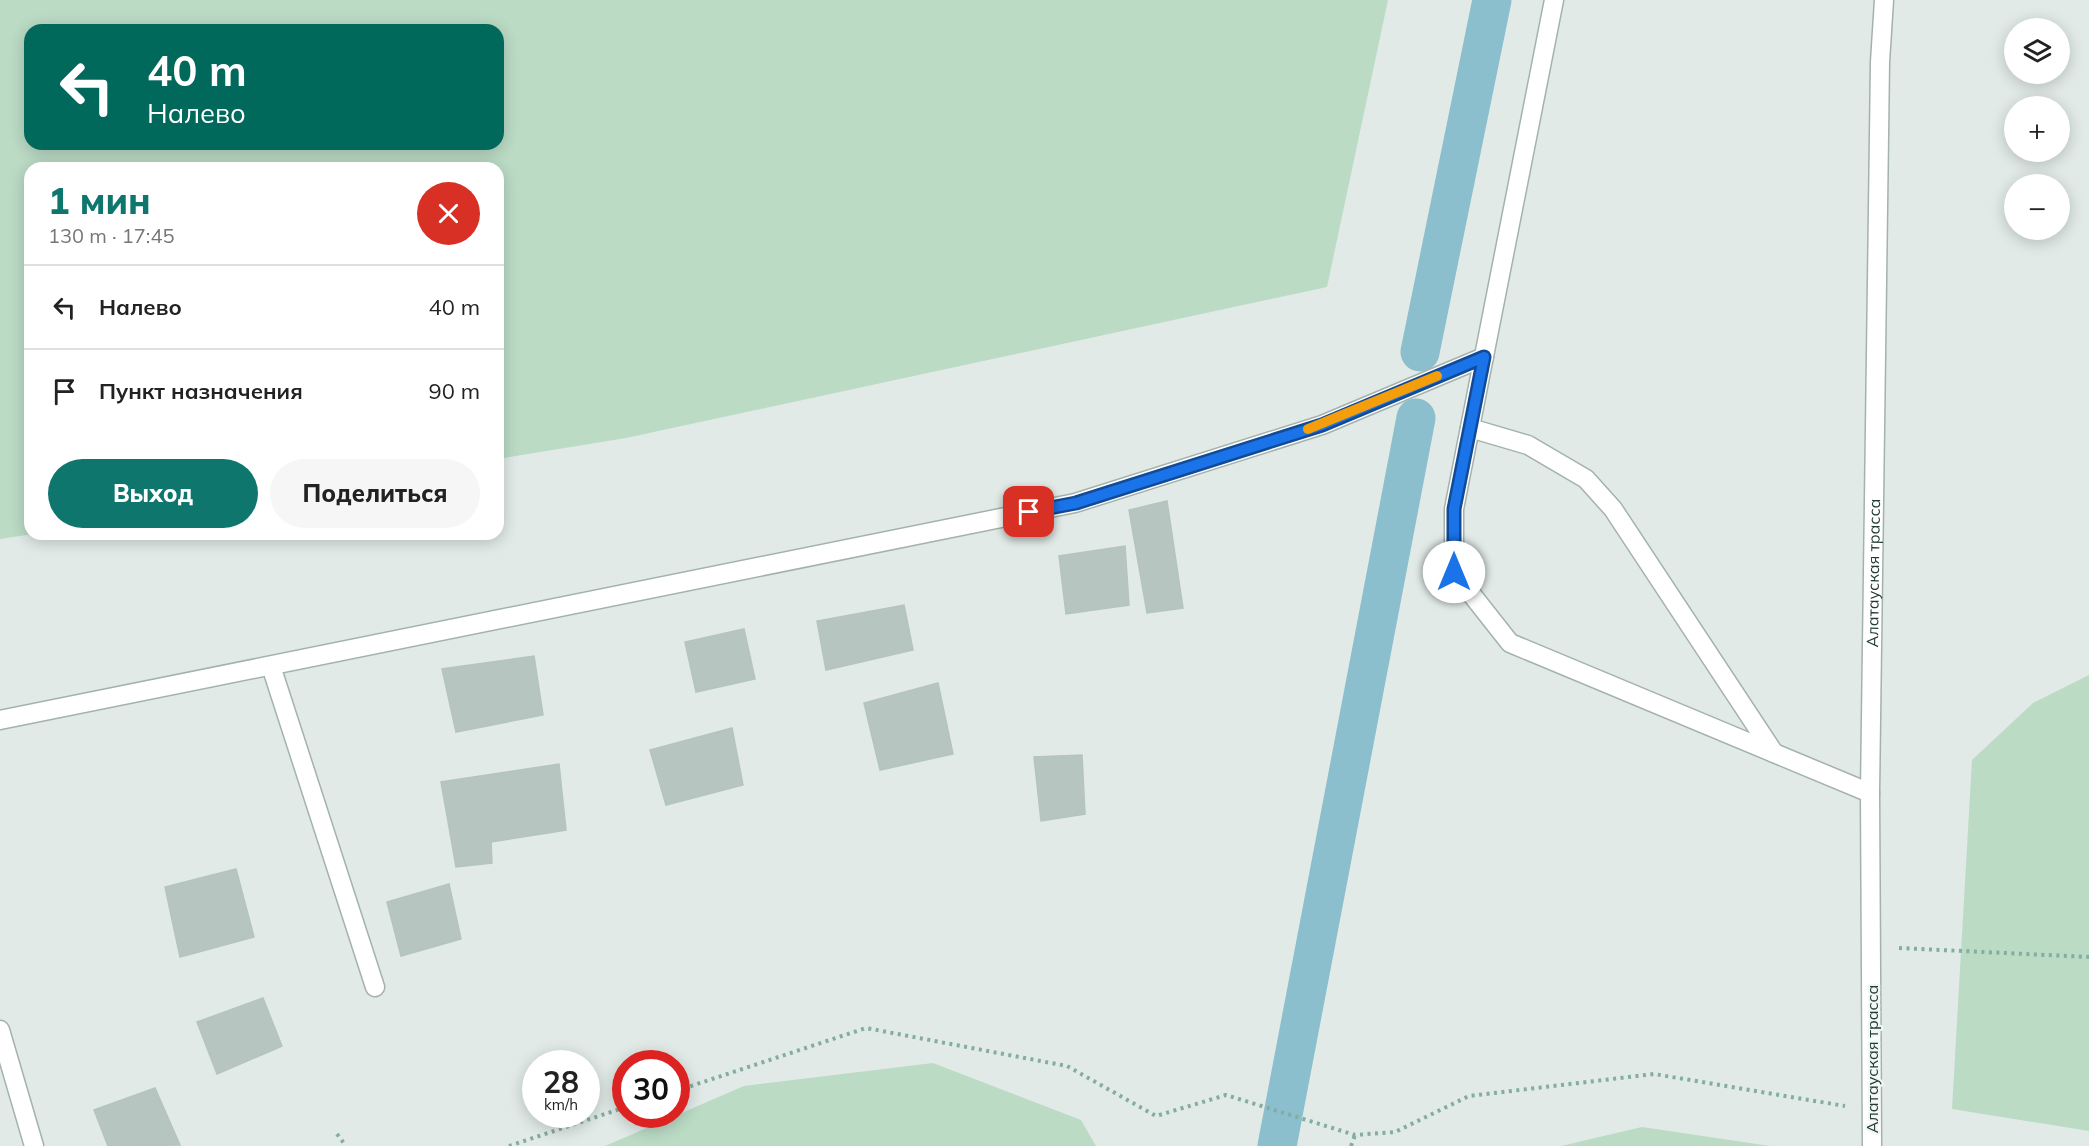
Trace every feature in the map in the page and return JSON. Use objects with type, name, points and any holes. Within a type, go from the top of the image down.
[{"type":"street","points":[[1554,0],[1454,509],[1454,572],[1510,643],[1870,793]]},
{"type":"street","name":"Алатауская трасса","points":[[1872,1146],[1870,793],[1880,62],[1884,0]]},
{"type":"street","points":[[0,720],[1076,503],[1322,425],[1484,357]]},
{"type":"street","points":[[1470,428],[1528,445],[1586,479],[1612,509],[1774,753]]},
{"type":"street","points":[[271,666],[375,987]]},
{"type":"street","points":[[0,1030],[34,1146]]},
{"type":"path","points":[[1871,946],[2089,957]]},
{"type":"path","points":[[690,1085],[866,1028],[1067,1066],[1156,1116],[1226,1095],[1354,1134],[1395,1132],[1469,1096],[1654,1074],[1872,1111]]},
{"type":"path","points":[[509,1146],[612,1112]]},
{"type":"path","points":[[337,1134],[346,1146]]},
{"type":"path","points":[[1351,1146],[1354,1134]]},
{"type":"green space","points":[[0,0],[1388,0],[1327,287],[626,438],[504,458],[504,162],[24,162],[24,535],[0,539]]},
{"type":"green space","points":[[2089,675],[2089,1131],[1952,1109],[1972,760],[2033,703]]},
{"type":"green space","points":[[933,1063],[1081,1120],[1096,1146],[605,1146],[647,1128],[690,1128],[690,1109],[744,1086]]},
{"type":"green space","points":[[1642,1127],[1770,1146],[1561,1146]]},
{"type":"building","points":[[1167,501],[1183,608],[1147,613],[1129,510]]},
{"type":"building","points":[[1125,546],[1129,605],[1066,614],[1059,556]]},
{"type":"building","points":[[904,605],[913,650],[826,670],[817,621]]},
{"type":"building","points":[[744,629],[755,679],[696,692],[685,642]]},
{"type":"building","points":[[534,656],[543,715],[456,732],[442,669]]},
{"type":"building","points":[[938,683],[953,754],[880,770],[864,703]]},
{"type":"building","points":[[732,728],[743,785],[666,805],[650,750]]},
{"type":"building","points":[[1082,755],[1085,814],[1041,821],[1034,757]]},
{"type":"building","points":[[559,764],[566,830],[491,842],[492,863],[456,867],[441,782]]},
{"type":"building","points":[[236,869],[254,937],[180,957],[165,887]]},
{"type":"building","points":[[449,884],[461,939],[401,956],[387,902]]},
{"type":"building","points":[[263,998],[282,1046],[217,1074],[197,1022]]},
{"type":"building","points":[[155,1088],[180,1145],[108,1146],[94,1110]]},
{"type":"waterway","points":[[1420,352],[1492,0]]},
{"type":"waterway","points":[[1277,1146],[1416,418]]},
{"type":"slow traffic","points":[[1308,429],[1437,376]]},
{"type":"route","points":[[1029,512],[1076,503],[1322,425],[1484,357],[1454,509],[1454,572]]}]
